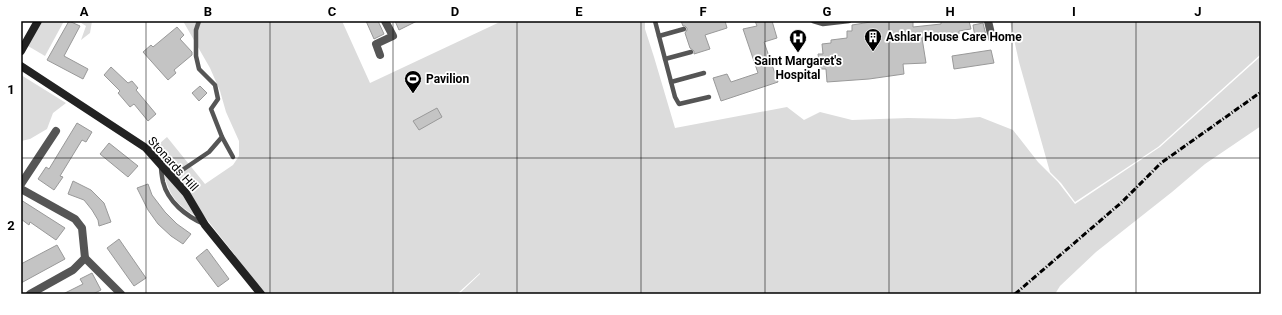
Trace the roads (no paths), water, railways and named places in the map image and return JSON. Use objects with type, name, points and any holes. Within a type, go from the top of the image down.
[{"type":"street","points":[[21,51],[38,21]]},
{"type":"street","points":[[380,55],[376,44],[393,36],[385,21]]},
{"type":"street","points":[[988,21],[992,38]]},
{"type":"street","name":"Stonards Hill","points":[[21,66],[146,148],[186,193],[205,225],[256,292]]},
{"type":"street","points":[[21,184],[56,131]]},
{"type":"street","points":[[21,189],[75,219],[82,228],[85,258],[121,294]]},
{"type":"street","points":[[30,294],[73,270],[85,258]]},
{"type":"lane","points":[[199,21],[196,30],[196,56],[199,69],[215,85],[218,99],[211,109],[222,137],[233,157]]},
{"type":"lane","points":[[655,21],[671,82],[679,104],[709,97]]},
{"type":"lane","points":[[813,21],[823,24],[849,21]]},
{"type":"lane","points":[[659,36],[684,29]]},
{"type":"lane","points":[[665,59],[691,52]]},
{"type":"lane","points":[[671,82],[704,73]]},
{"type":"lane","points":[[172,178],[209,152],[222,137]]},
{"type":"lane","points":[[160,164],[163,183],[170,197],[179,208],[205,225]]},
{"type":"railway","points":[[1015,294],[1122,202],[1161,163],[1261,92]]},
{"type":"place","name":"Ashlar House Care Home","points":[[873,52]]},
{"type":"place","name":"Saint Margaret's Hospital","points":[[798,53]]},
{"type":"place","name":"Pavilion","points":[[413,94]]}]
